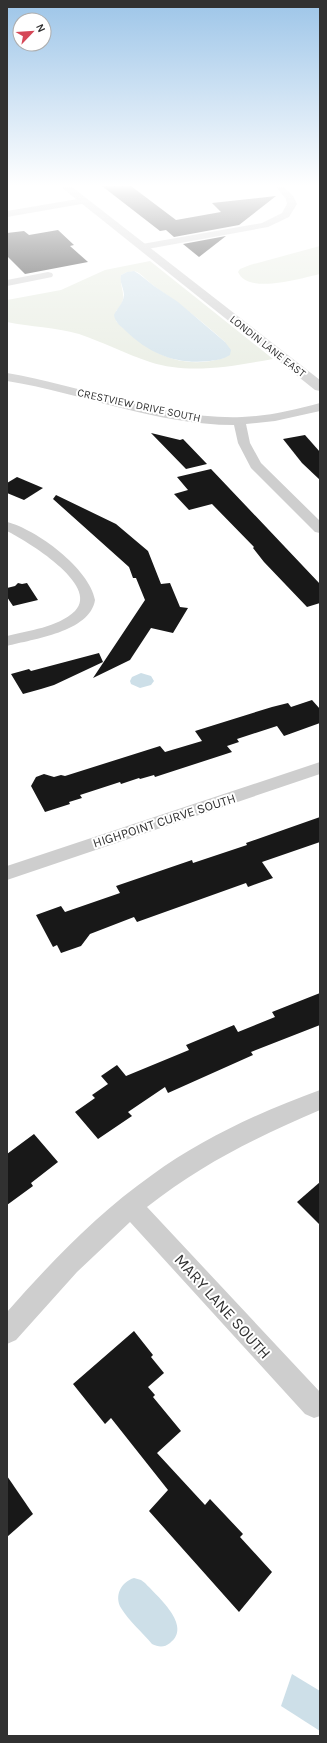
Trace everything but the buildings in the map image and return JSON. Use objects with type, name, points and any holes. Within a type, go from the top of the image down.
[{"type":"street","name":"LONDIN LANE EAST","points":[[169,268],[320,388]]},
{"type":"street","points":[[7,283],[48,275]]},
{"type":"street","name":"CRESTVIEW DRIVE SOUTH","points":[[7,376],[174,415],[206,420],[239,421],[270,418],[320,407]]},
{"type":"street","points":[[239,421],[244,443],[256,465],[320,529]]},
{"type":"street","points":[[7,526],[44,545],[59,556],[86,590],[88,601],[79,614],[65,624],[7,641]]},
{"type":"street","name":"HIGHPOINT CURVE SOUTH","points":[[7,873],[320,768]]},
{"type":"street","points":[[7,1331],[77,1254],[132,1206],[176,1172],[212,1150],[261,1125],[320,1100]]},
{"type":"street","name":"MARY LANE SOUTH","points":[[132,1206],[314,1405]]},
{"type":"shaded area","points":[[113,268],[159,268],[273,359],[196,369],[165,366],[141,359],[79,334],[7,322],[7,300],[61,290],[105,270]],"holes":[[[127,272],[136,272],[191,313],[225,342],[224,358],[192,362],[165,356],[140,342],[116,321],[116,311],[120,306],[123,297],[121,275]]]},
{"type":"shaded area","points":[[320,268],[320,274],[289,281],[264,284],[252,283],[244,279],[238,272],[240,269]]},
{"type":"shaded area","points":[[134,271],[178,302],[225,342],[231,350],[230,355],[210,361],[186,361],[155,352],[136,340],[119,325],[114,315],[124,295],[121,275]]},
{"type":"shaded area","points":[[141,673],[151,676],[154,681],[151,685],[140,688],[131,684],[130,681],[132,677]]},
{"type":"shaded area","points":[[134,1578],[145,1583],[164,1603],[175,1620],[177,1628],[176,1636],[166,1646],[156,1646],[152,1644],[121,1608],[118,1599],[120,1590],[129,1580]]},
{"type":"shaded area","points":[[292,1674],[320,1691],[320,1731],[281,1706]]}]
